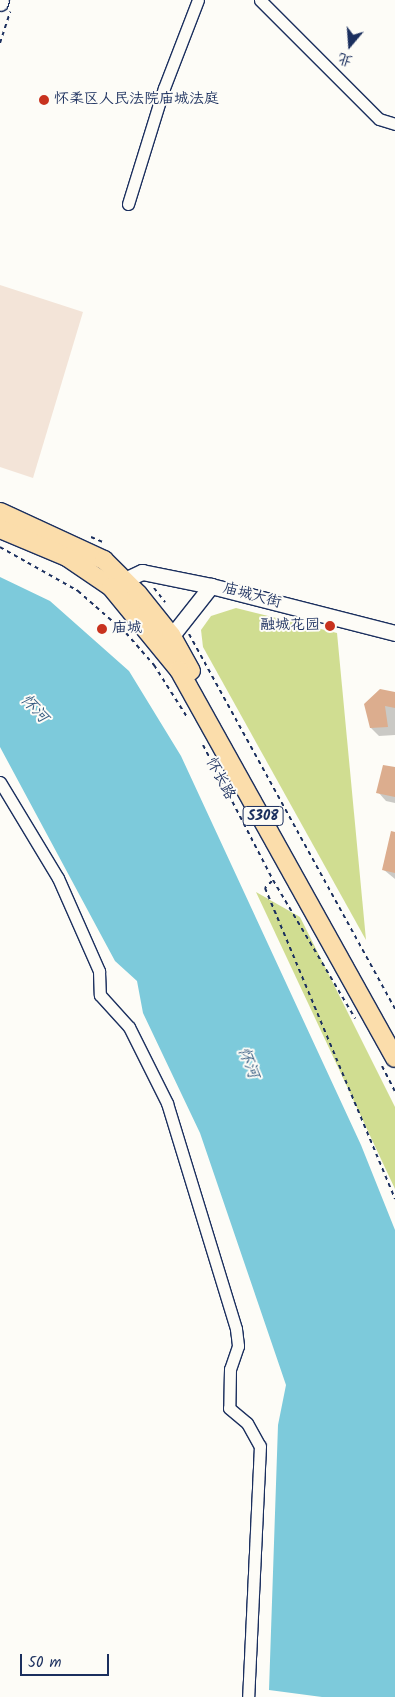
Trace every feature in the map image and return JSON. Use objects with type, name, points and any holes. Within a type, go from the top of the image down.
[{"type":"main road","name":"怀长路","points":[[0,512],[104,560],[118,582],[166,642],[395,1033]]},
{"type":"main road","name":"怀长路","points":[[0,529],[67,557],[118,582]]},
{"type":"main road","name":"庙城大街","points":[[118,582],[142,572],[211,586],[395,633]]},
{"type":"main road","points":[[166,642],[211,586]]},
{"type":"main road","name":"怀长路","points":[[166,642],[179,670],[248,789],[386,1058]]},
{"type":"street","points":[[128,204],[164,88],[198,0]]},
{"type":"street","points":[[260,0],[379,119],[395,124]]},
{"type":"street","points":[[0,782],[58,878],[99,971],[100,995],[129,1027],[167,1103],[236,1329],[238,1346],[229,1377],[229,1408],[247,1423],[260,1446],[248,1697]]},
{"type":"path","points":[[0,43],[4,4]]},
{"type":"path","points":[[0,547],[78,591],[126,633],[154,665],[188,718]]},
{"type":"path","name":"怀长路","points":[[201,742],[273,880],[359,1025]]},
{"type":"path","points":[[273,880],[265,888],[395,1199]]},
{"type":"path","points":[[386,1058],[395,1091]]},
{"type":"shaded area","points":[[0,285],[83,312],[33,478],[0,467]]},
{"type":"green space","points":[[236,608],[337,633],[366,940],[203,647],[201,630],[211,616]]},
{"type":"green space","points":[[256,892],[300,917],[395,1107],[395,1189]]},
{"type":"water","name":"怀河","points":[[0,577],[50,601],[129,671],[181,756],[361,1145],[395,1230],[395,1697],[322,1697],[269,1690],[278,1425],[286,1385],[200,1133],[143,1013],[137,981],[115,961],[0,747]]},
{"type":"building","points":[[380,689],[395,692],[395,708],[385,706],[388,727],[370,728],[364,704]]},
{"type":"building","points":[[383,765],[395,767],[395,797],[376,793]]},
{"type":"building","points":[[391,831],[395,832],[395,873],[382,870]]},
{"type":"place","name":"怀柔区人民法院庙城法庭","points":[[44,100]]},
{"type":"place","name":"融城花园","points":[[330,626]]},
{"type":"place","name":"庙城","points":[[102,629]]}]
